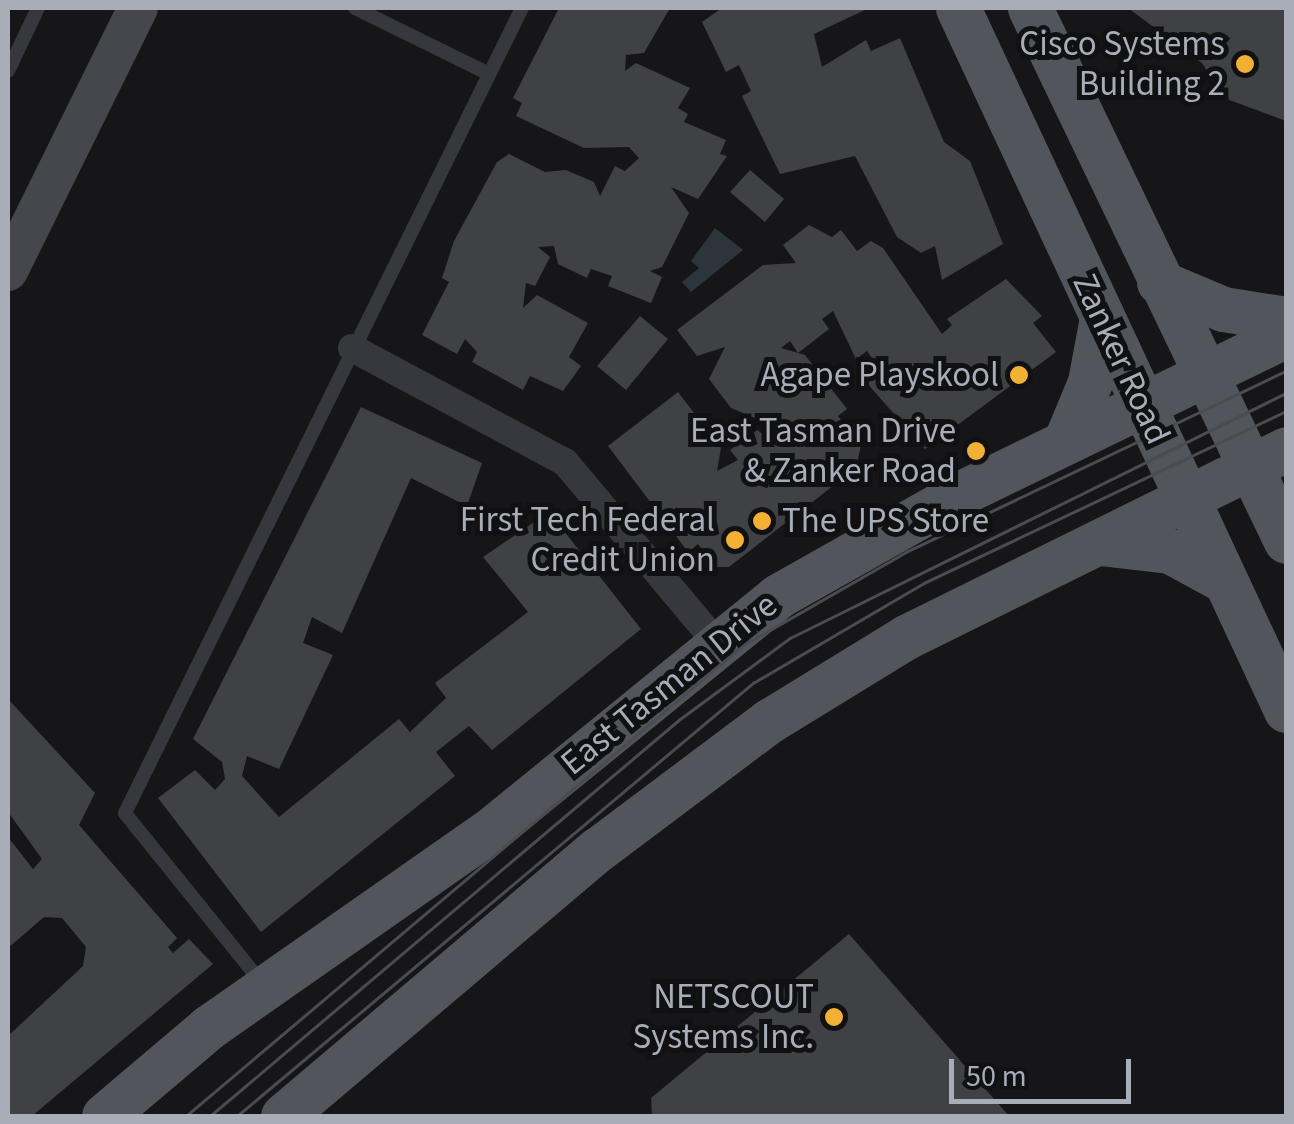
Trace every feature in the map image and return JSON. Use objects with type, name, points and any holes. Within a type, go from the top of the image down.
[{"type":"main road","points":[[8,271],[138,8]]},
{"type":"main road","name":"Zanker Road","points":[[958,8],[1286,710]]},
{"type":"main road","name":"Zanker Road","points":[[1030,8],[1204,377],[1268,458],[1286,540]]},
{"type":"main road","points":[[1159,282],[1223,310],[1286,319]]},
{"type":"main road","points":[[1066,440],[1090,382],[1102,318]]},
{"type":"main road","name":"East Tasman Drive","points":[[104,1116],[266,987],[488,832],[715,641],[833,561],[1066,440],[1286,335]]},
{"type":"main road","points":[[283,1116],[706,764],[906,637],[1268,458]]},
{"type":"main road","points":[[1098,543],[1170,551],[1225,580]]},
{"type":"street","points":[[352,348],[566,462],[715,641]]},
{"type":"lane","points":[[8,71],[38,8]]},
{"type":"lane","points":[[355,8],[489,74]]},
{"type":"lane","points":[[266,987],[125,813],[522,8]]},
{"type":"shaded area","points":[[715,228],[743,250],[691,292],[682,282],[699,268],[691,261]]},
{"type":"building","points":[[559,8],[670,8],[644,53],[626,55],[625,71],[636,63],[690,88],[678,108],[688,114],[684,122],[726,140],[720,154],[727,156],[698,199],[671,187],[689,213],[662,267],[650,271],[662,277],[651,303],[608,286],[612,276],[591,269],[587,278],[558,264],[554,246],[538,247],[550,257],[535,286],[526,283],[523,308],[537,295],[588,323],[569,357],[581,366],[563,391],[530,376],[523,390],[472,362],[477,352],[465,339],[457,354],[422,335],[449,282],[442,278],[454,241],[497,162],[509,154],[545,172],[566,170],[594,182],[600,196],[615,166],[625,171],[639,158],[629,147],[584,148],[516,116],[522,103],[513,98]]},
{"type":"building","points":[[722,8],[869,8],[814,34],[822,67],[866,40],[871,51],[900,38],[944,142],[970,161],[1003,244],[942,280],[935,246],[921,253],[897,237],[855,156],[780,174],[742,96],[751,91],[739,65],[726,72],[702,22]]},
{"type":"building","name":"Cisco Systems Building 2","points":[[1128,8],[1286,8],[1286,121],[1224,98],[1202,63]]},
{"type":"building","points":[[750,170],[784,199],[765,222],[730,192]]},
{"type":"building","points":[[809,225],[832,237],[841,230],[857,251],[871,241],[883,248],[942,334],[952,325],[947,319],[1006,279],[1042,316],[1033,323],[1056,352],[925,449],[866,382],[873,360],[867,351],[856,359],[833,311],[822,319],[829,329],[798,353],[805,355],[847,409],[838,416],[861,445],[856,468],[729,567],[716,567],[698,544],[688,552],[608,446],[678,392],[721,448],[717,471],[738,460],[730,450],[757,430],[769,439],[767,423],[731,408],[709,379],[725,347],[697,356],[677,330],[763,265],[796,263],[783,245]],"holes":[[[790,341],[798,353],[781,348]]]},
{"type":"building","points":[[640,316],[668,339],[626,390],[597,366]]},
{"type":"building","points":[[361,407],[482,463],[467,506],[411,478],[342,633],[312,617],[303,643],[333,655],[279,769],[247,756],[242,776],[279,817],[399,719],[410,732],[446,698],[435,683],[528,612],[483,557],[549,512],[641,629],[492,750],[469,726],[436,752],[455,776],[261,932],[158,798],[195,770],[215,790],[225,779],[222,762],[193,739]]},
{"type":"building","points":[[8,699],[95,793],[79,825],[177,938],[168,947],[173,953],[189,939],[213,964],[32,1116],[8,1116],[8,1036],[83,966],[86,947],[62,918],[44,917],[8,948],[8,837],[33,869],[42,859],[8,812]]},
{"type":"building","name":"NETSCOUT Systems Inc.","points":[[849,934],[1009,1116],[652,1116],[651,1098]]},
{"type":"tram line","points":[[186,1116],[742,646],[906,552],[1286,371]]},
{"type":"tram line","points":[[210,1116],[680,719],[790,638],[1286,393]]},
{"type":"tram line","points":[[237,1116],[753,683],[924,583],[1286,411]]},
{"type":"place","name":"Cisco Systems Building 2","points":[[1245,64]]},
{"type":"place","name":"Agape Playskool","points":[[1019,375]]},
{"type":"place","name":"East Tasman Drive & Zanker Road","points":[[976,451]]},
{"type":"place","name":"The UPS Store","points":[[762,521]]},
{"type":"place","name":"First Tech Federal Credit Union","points":[[735,540]]},
{"type":"place","name":"NETSCOUT Systems Inc.","points":[[834,1017]]}]
